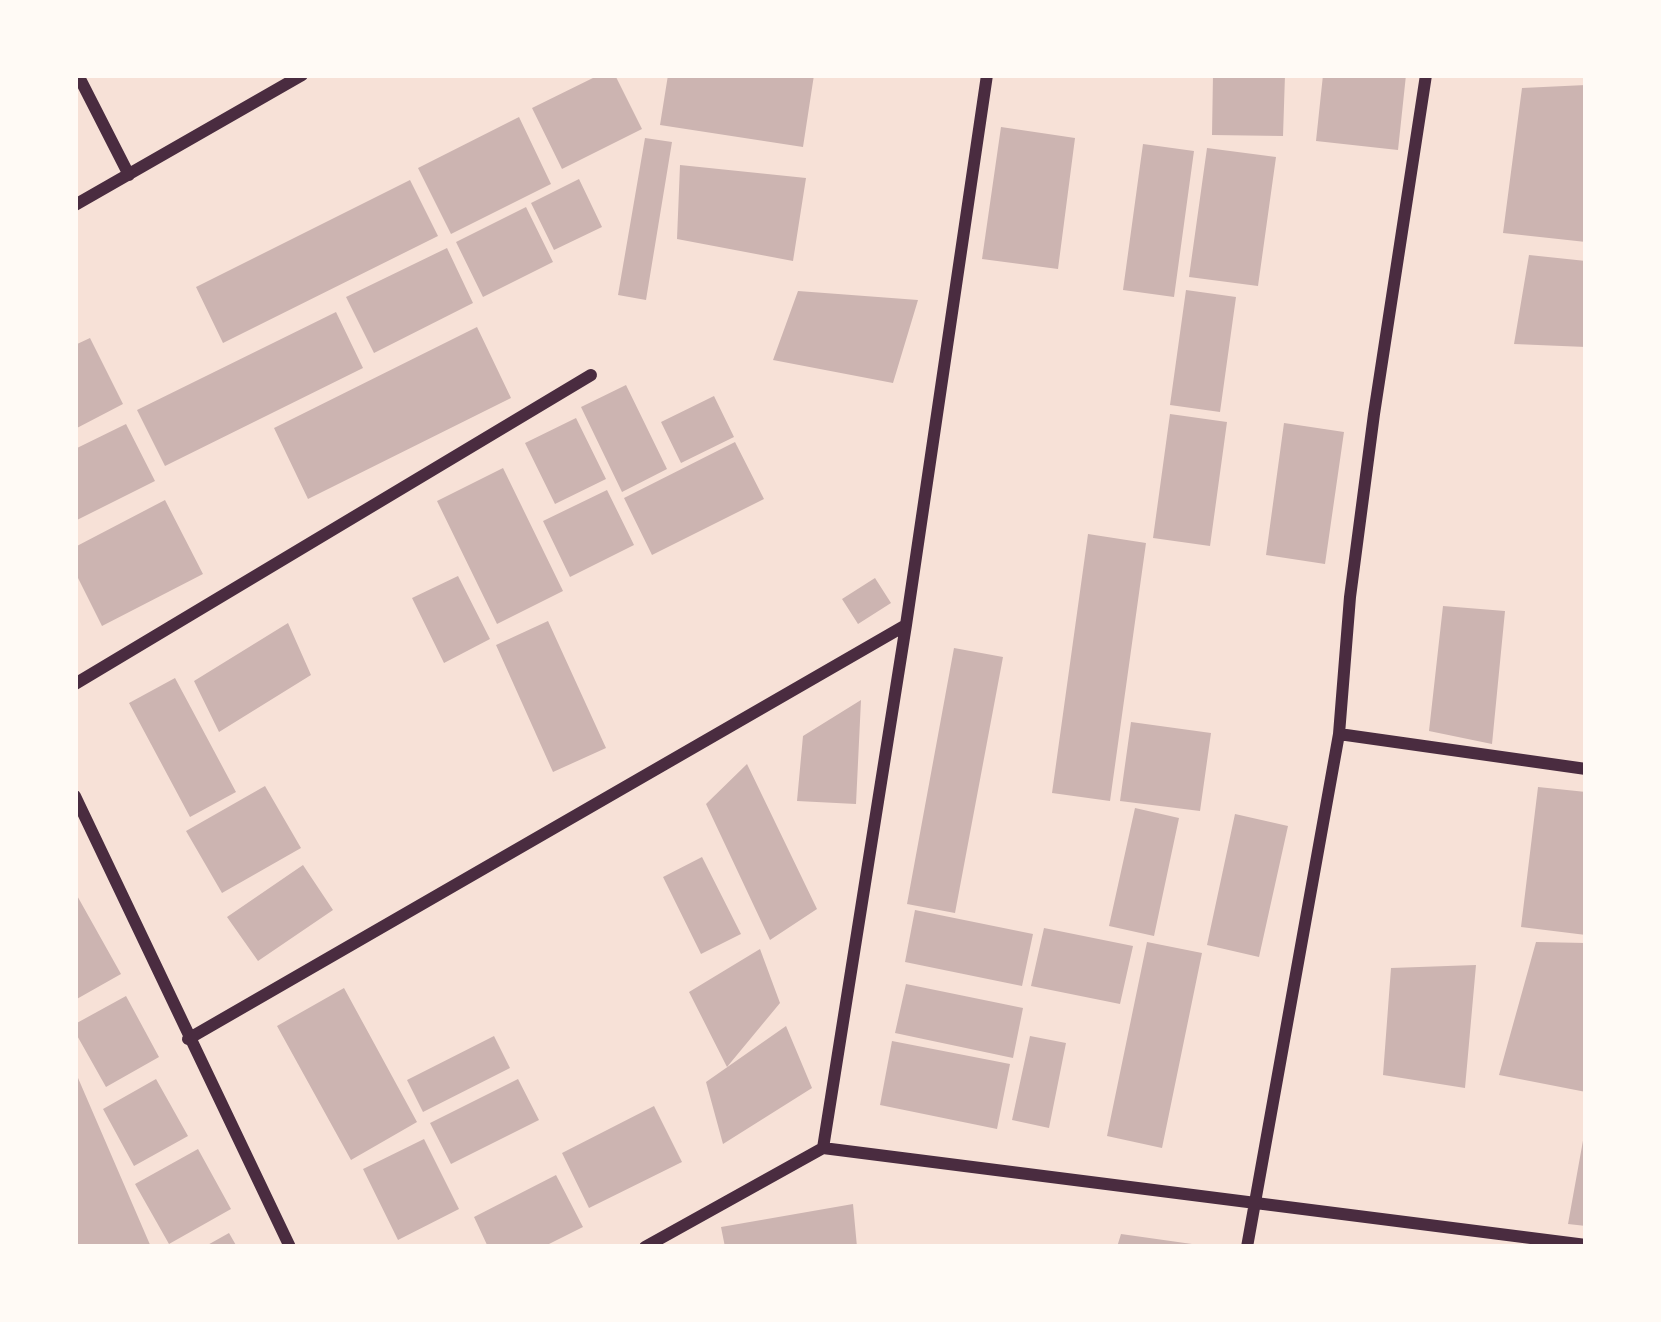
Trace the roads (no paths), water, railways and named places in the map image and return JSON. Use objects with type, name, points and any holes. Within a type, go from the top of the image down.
[{"type":"street","points":[[78,75],[129,176]]},
{"type":"street","points":[[75,205],[302,75]]},
{"type":"street","points":[[824,1148],[987,75]]},
{"type":"street","points":[[1247,1247],[1339,734],[1374,414],[1426,75]]},
{"type":"street","points":[[75,684],[591,375]]},
{"type":"street","points":[[188,1040],[906,626]]},
{"type":"street","points":[[1339,734],[1586,769]]},
{"type":"street","points":[[75,796],[290,1247]]},
{"type":"street","points":[[645,1247],[824,1148],[1586,1245]]}]
